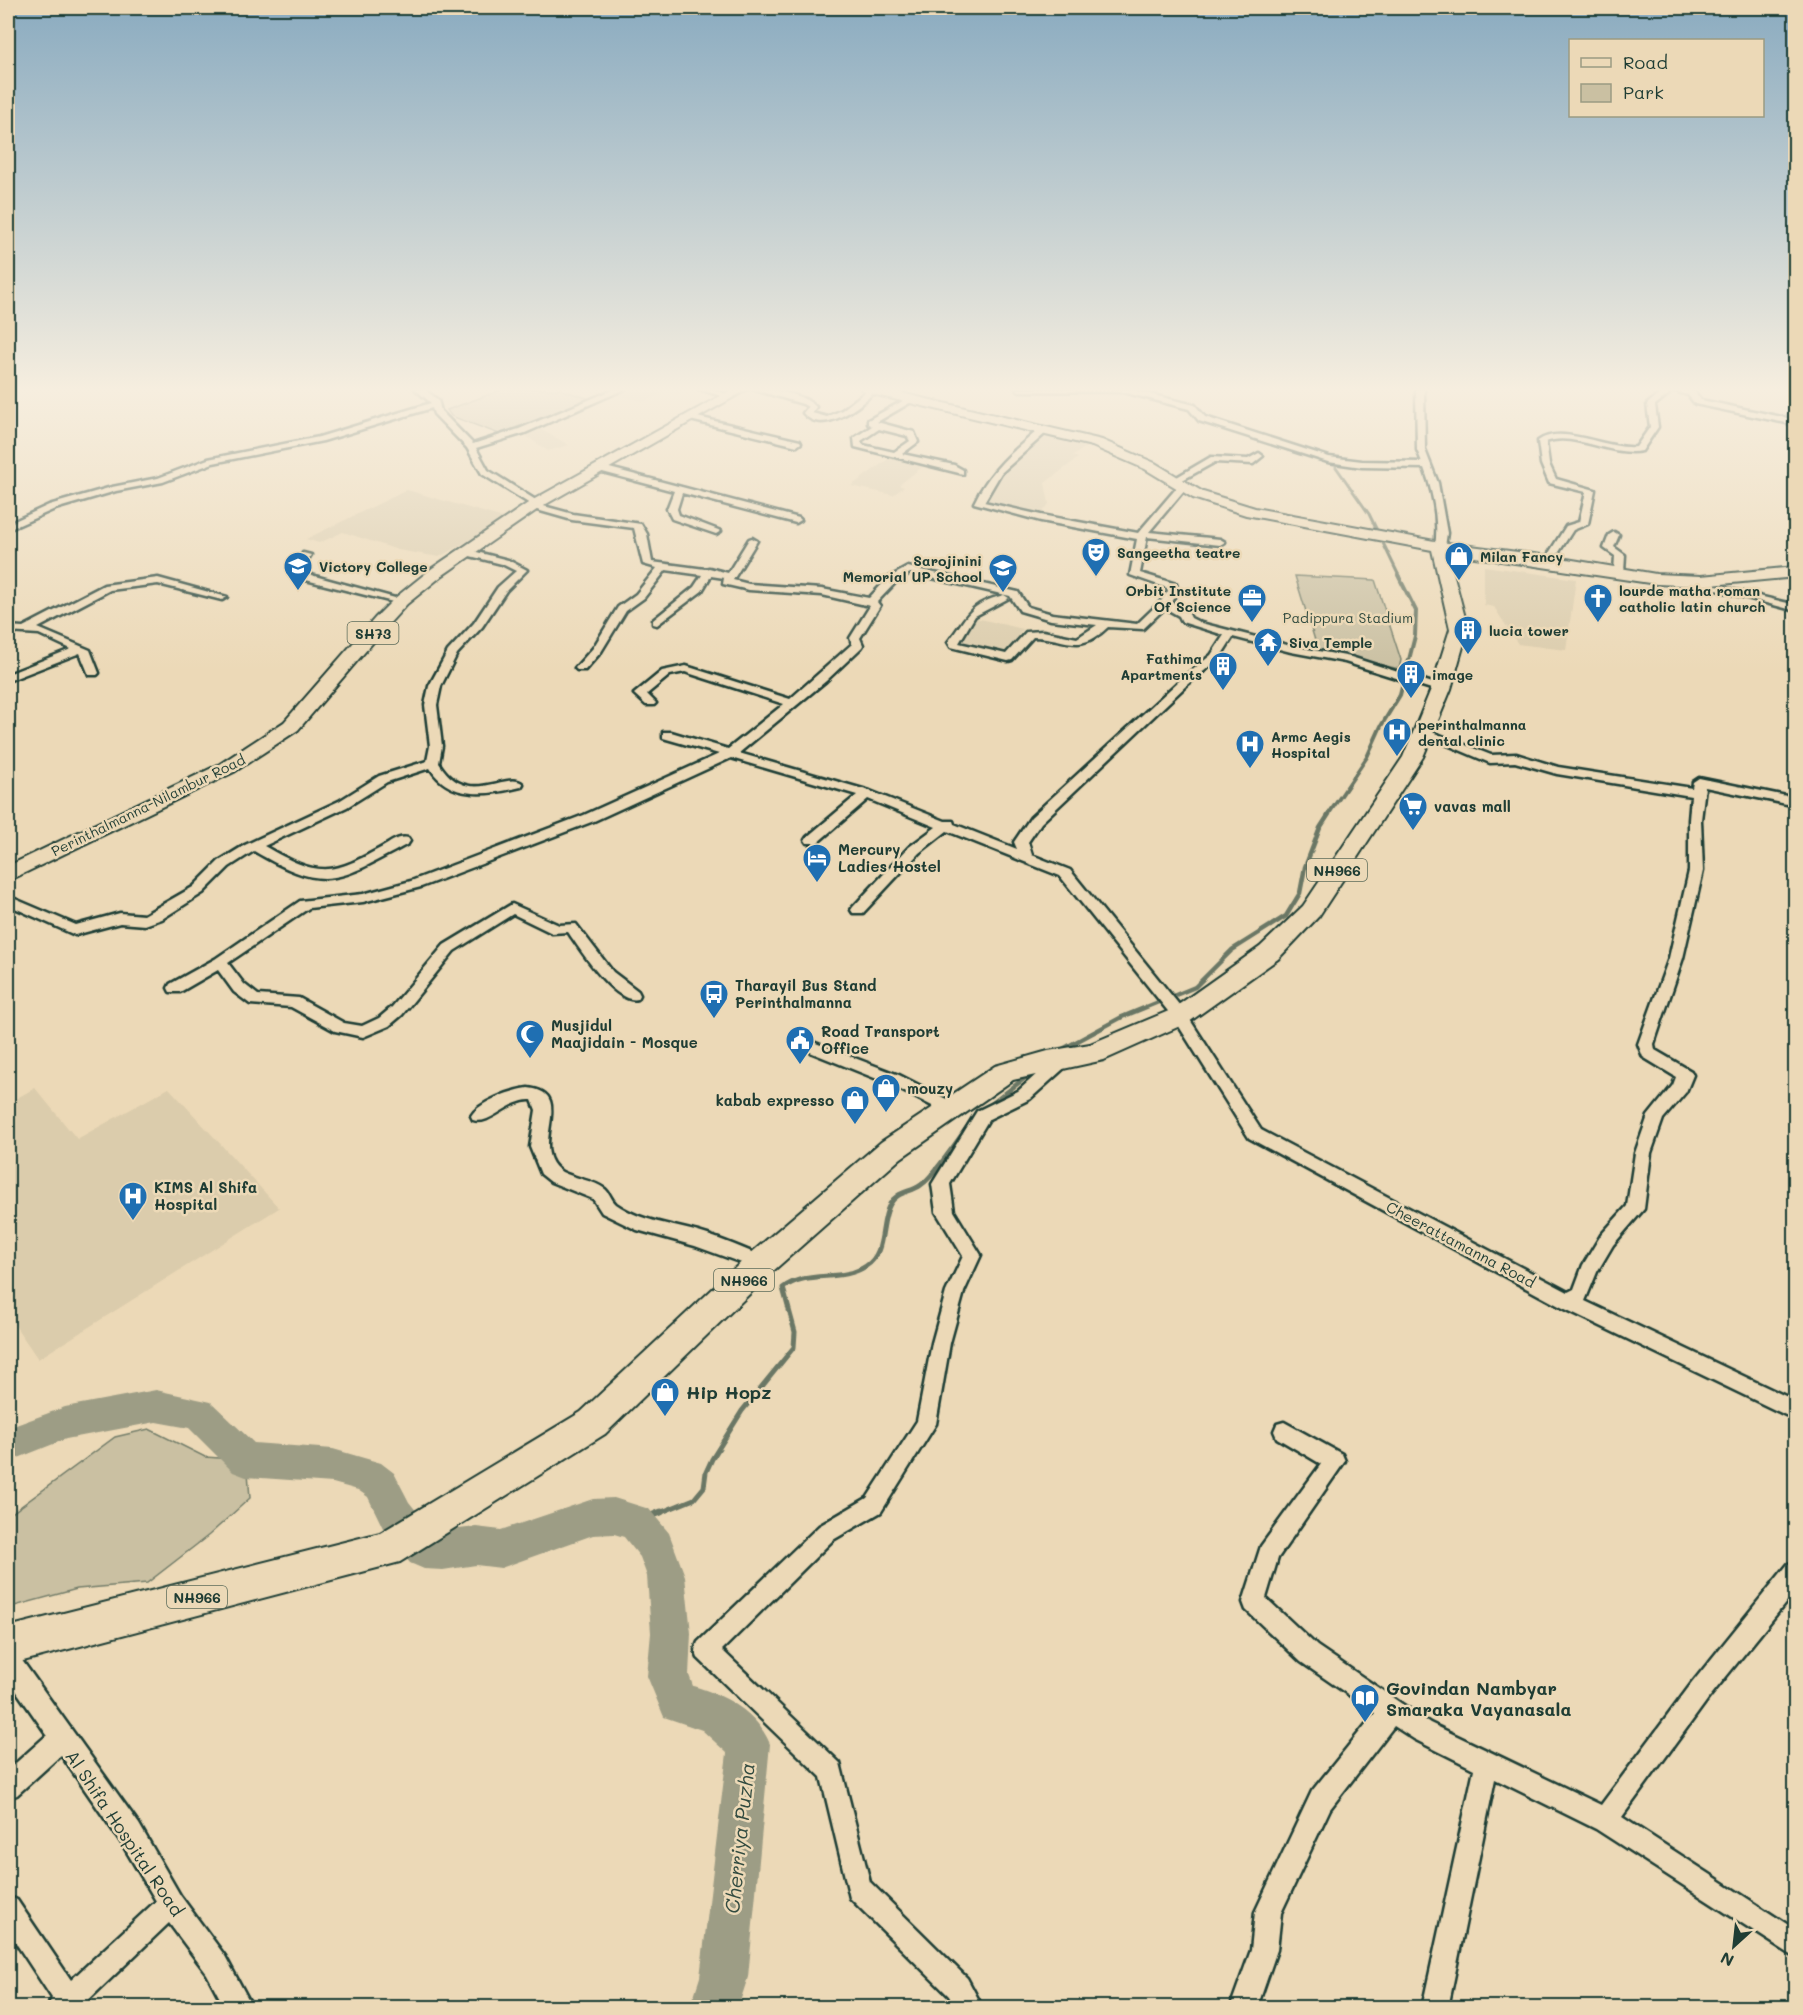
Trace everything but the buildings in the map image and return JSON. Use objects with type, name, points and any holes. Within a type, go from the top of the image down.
[{"type":"highway","points":[[1179,484],[1220,503],[1252,512],[1440,547],[1619,572],[1654,581],[1701,581],[1796,572]]},
{"type":"highway","points":[[1440,547],[1463,554],[1654,581],[1717,587],[1796,580]]},
{"type":"highway","name":"NH966","points":[[8,1646],[387,1549],[592,1423],[609,1410],[761,1263],[891,1150],[1004,1073],[1050,1061],[1095,1053],[1171,1005],[1269,953],[1311,910],[1413,757],[1441,689],[1459,629],[1440,559],[1440,547]]},
{"type":"main road","name":"Perinthalmanna-Nilambur Road","points":[[8,874],[227,768],[279,736],[291,726],[401,601],[465,552],[534,505],[572,483]]},
{"type":"street","points":[[8,527],[52,507],[145,483]]},
{"type":"street","points":[[500,483],[534,505],[572,517],[638,526],[648,564],[729,576]]},
{"type":"street","points":[[653,483],[796,520]]},
{"type":"street","points":[[989,483],[983,490],[979,503],[1041,518],[1143,536],[1220,542]]},
{"type":"street","points":[[1434,483],[1442,533],[1440,547]]},
{"type":"street","points":[[1549,561],[1569,528],[1583,524],[1591,490],[1561,483]]},
{"type":"street","points":[[871,602],[892,580],[908,570],[1014,594],[1024,609],[1052,617],[1139,627],[1146,618],[1165,603],[1173,591],[1172,586],[1135,575],[1145,528],[1179,484]]},
{"type":"street","points":[[679,490],[672,509],[675,517],[716,531]]},
{"type":"street","points":[[1614,535],[1609,548],[1620,555],[1619,572]]},
{"type":"street","points":[[175,988],[220,962],[305,904],[363,898],[417,884],[589,818],[730,753],[822,680],[858,645],[855,638],[875,606],[871,602],[822,592],[727,582],[752,541]]},
{"type":"street","points":[[465,552],[505,562],[522,570],[502,589],[478,625],[452,653],[435,686],[431,705],[436,746],[433,763],[442,777],[465,791],[517,784]]},
{"type":"street","points":[[306,555],[294,574],[401,601]]},
{"type":"street","points":[[581,668],[597,650],[622,609],[640,596],[663,567]]},
{"type":"street","points":[[657,622],[698,589],[709,572]]},
{"type":"street","points":[[27,629],[108,587],[158,581],[222,597]]},
{"type":"street","points":[[1717,587],[1796,608]]},
{"type":"street","points":[[1004,598],[992,601],[970,614],[962,633],[953,642],[955,645],[1008,658],[1030,634],[1076,642],[1088,640],[1107,622]]},
{"type":"street","points":[[1165,603],[1184,614],[1190,623],[1347,659],[1441,689]]},
{"type":"street","points":[[8,629],[27,629],[52,634],[86,652],[93,673]]},
{"type":"street","points":[[1026,856],[1021,842],[1036,820],[1185,682],[1206,667],[1230,634]]},
{"type":"street","points":[[8,678],[79,650]]},
{"type":"street","points":[[650,703],[640,694],[667,671],[686,669],[791,703]]},
{"type":"street","points":[[1423,732],[1490,759],[1516,758],[1557,770],[1698,793]]},
{"type":"street","name":"Cheerattamanna Road","points":[[667,735],[866,794],[948,824],[1065,873],[1171,1005],[1255,1134],[1568,1301],[1796,1411]]},
{"type":"street","points":[[8,900],[75,930],[120,918],[145,920],[169,910],[205,884],[224,864],[254,846],[343,804],[383,779],[433,763]]},
{"type":"street","points":[[1568,1301],[1581,1294],[1589,1270],[1607,1240],[1635,1209],[1643,1153],[1656,1116],[1680,1088],[1685,1075],[1648,1053],[1646,1044],[1676,958],[1696,871],[1699,782],[1796,802]]},
{"type":"street","points":[[812,840],[866,794]]},
{"type":"street","points":[[858,910],[914,850],[948,824]]},
{"type":"street","points":[[254,846],[288,864],[327,876],[352,868],[403,840]]},
{"type":"street","points":[[220,962],[239,988],[255,1000],[294,1002],[340,1027],[363,1032],[384,1022],[397,1011],[449,948],[513,908],[558,930],[571,927],[608,976],[633,994]]},
{"type":"street","points":[[800,1042],[893,1079],[952,1109]]},
{"type":"street","points":[[970,2007],[958,1987],[859,1889],[832,1771],[706,1650],[826,1533],[874,1505],[927,1424],[938,1371],[941,1343],[955,1292],[972,1256],[945,1212],[941,1184],[983,1115],[1024,1095],[1050,1061]]},
{"type":"street","points":[[479,1116],[515,1097],[530,1092],[538,1094],[543,1098],[544,1110],[538,1147],[547,1169],[557,1177],[598,1194],[608,1208],[642,1225],[697,1239],[761,1263]]},
{"type":"street","points":[[1284,1431],[1335,1461],[1269,1553],[1254,1602],[1310,1654],[1422,1731],[1605,1820],[1796,1945]]},
{"type":"street","points":[[1605,1820],[1700,1691],[1796,1572]]},
{"type":"street","name":"Al Shifa Hospital Road","points":[[8,1660],[136,1843],[171,1904],[216,1965],[240,2007]]},
{"type":"street","points":[[1243,2007],[1264,1950],[1268,1912],[1321,1800],[1392,1710]]},
{"type":"street","points":[[8,1786],[62,1738]]},
{"type":"street","points":[[1435,2007],[1486,1762]]},
{"type":"street","points":[[8,1909],[64,2003],[171,1904]]},
{"type":"shaded area","points":[[855,483],[902,483],[899,485],[904,487],[893,495],[851,486]]},
{"type":"shaded area","points":[[991,483],[1045,483],[1049,504],[1039,517],[981,502],[985,490]]},
{"type":"shaded area","points":[[407,490],[507,519],[439,557],[398,550],[343,532],[319,543],[306,539]]},
{"type":"shaded area","points":[[1484,566],[1576,579],[1566,650],[1518,644],[1494,607],[1484,605]]},
{"type":"shaded area","points":[[976,618],[1023,629],[1004,656],[956,641]]},
{"type":"shaded area","name":"KIMS Al Shifa Hospital","points":[[35,1088],[77,1139],[169,1088],[279,1208],[38,1359],[12,1321],[8,1323],[8,1103]]},
{"type":"green space","name":"Padippura Stadium","points":[[1295,576],[1375,580],[1401,660],[1399,669],[1318,650]]},
{"type":"green space","points":[[149,1429],[205,1457],[247,1460],[250,1498],[209,1535],[147,1583],[77,1589],[11,1607],[8,1602],[8,1516],[115,1437]]},
{"type":"waterway","points":[[1347,483],[1369,514],[1399,576]]},
{"type":"waterway","points":[[1328,815],[1367,757],[1381,726],[1400,695],[1415,636],[1416,611],[1398,575]]},
{"type":"waterway","points":[[1061,1050],[1122,1017],[1195,987],[1232,950],[1286,916],[1300,893],[1305,867],[1320,828],[1329,814]]},
{"type":"waterway","points":[[985,1109],[1030,1074]]},
{"type":"waterway","points":[[657,1514],[694,1499],[704,1487],[706,1472],[712,1459],[742,1411],[794,1347],[795,1332],[783,1288],[803,1279],[856,1271],[873,1260],[880,1246],[890,1204],[900,1194],[917,1188],[927,1180],[972,1121]]},
{"type":"waterway","name":"Cherriya Puzha","points":[[8,1445],[65,1423],[156,1406],[198,1413],[246,1460],[333,1466],[368,1475],[381,1485],[396,1515],[424,1550],[443,1551],[476,1546],[501,1549],[593,1517],[614,1516],[636,1522],[655,1546],[666,1576],[671,1633],[668,1676],[679,1702],[714,1713],[749,1744],[724,1977],[714,2008]]},
{"type":"waterway","points":[[636,1522],[661,1512]]},
{"type":"place","name":"Sangeetha teatre","points":[[1096,578]]},
{"type":"place","name":"Milan Fancy","points":[[1459,582]]},
{"type":"place","name":"Victory College","points":[[298,592]]},
{"type":"place","name":"Sarojinini Memorial UP School","points":[[1003,594]]},
{"type":"place","name":"Orbit Institute Of Science","points":[[1252,624]]},
{"type":"place","name":"lourde matha roman catholic latin church","points":[[1598,624]]},
{"type":"place","name":"lucia tower","points":[[1468,656]]},
{"type":"place","name":"Siva Temple","points":[[1268,668]]},
{"type":"place","name":"Fathima Apartments","points":[[1223,692]]},
{"type":"place","name":"image","points":[[1411,700]]},
{"type":"place","name":"perinthalmanna dental clinic","points":[[1397,758]]},
{"type":"place","name":"Armc Aegis Hospital","points":[[1250,770]]},
{"type":"place","name":"vavas mall","points":[[1413,832]]},
{"type":"place","name":"Mercury Ladies Hostel","points":[[817,884]]},
{"type":"place","name":"Tharayil Bus Stand Perinthalmanna","points":[[714,1020]]},
{"type":"place","name":"Musjidul Maajidain - Mosque","points":[[530,1060]]},
{"type":"place","name":"Road Transport Office","points":[[800,1066]]},
{"type":"place","name":"mouzy","points":[[886,1114]]},
{"type":"place","name":"kabab expresso","points":[[855,1126]]},
{"type":"place","name":"KIMS Al Shifa Hospital","points":[[133,1222]]},
{"type":"place","name":"Hip Hopz","points":[[665,1418]]},
{"type":"place","name":"Govindan Nambyar Smaraka Vayanasala","points":[[1365,1724]]}]
